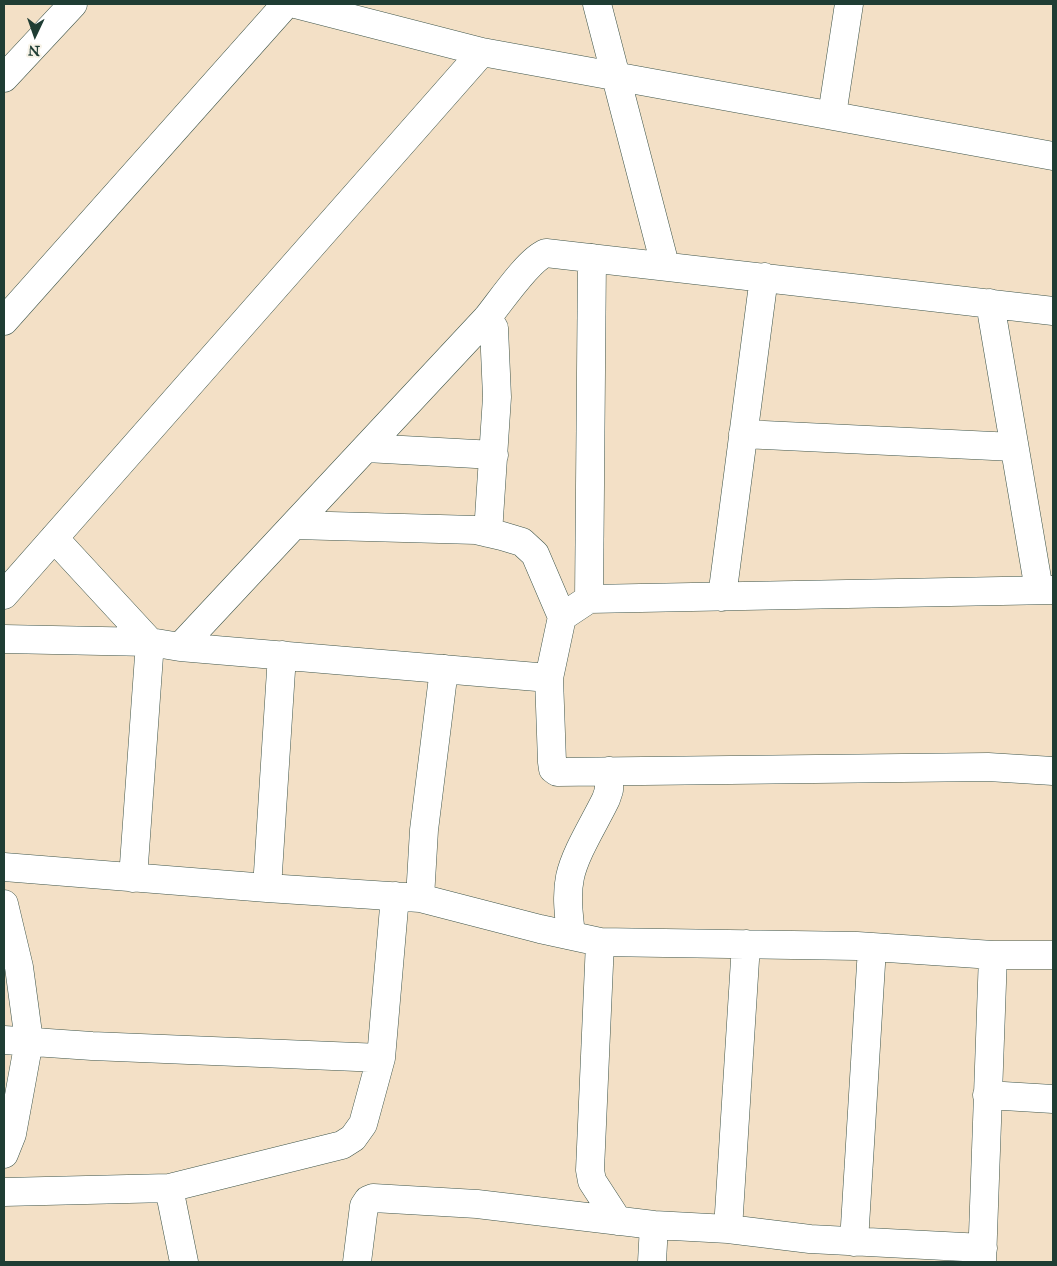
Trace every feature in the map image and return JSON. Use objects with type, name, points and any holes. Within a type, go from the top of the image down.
[{"type":"street","points":[[4,78],[73,4]]},
{"type":"street","points":[[4,321],[286,4]]},
{"type":"street","points":[[295,4],[482,52],[1053,156]]},
{"type":"street","points":[[597,4],[665,266]]},
{"type":"street","points":[[832,115],[849,4]]},
{"type":"street","points":[[4,595],[482,52]]},
{"type":"street","points":[[180,647],[488,318],[541,254],[546,253],[764,277],[1053,311]]},
{"type":"street","points":[[589,600],[592,258]]},
{"type":"street","points":[[722,597],[764,277]]},
{"type":"street","points":[[562,617],[589,600],[1046,590],[1014,447],[990,303]]},
{"type":"street","points":[[488,318],[494,328],[497,397],[488,533]]},
{"type":"street","points":[[743,434],[1014,447]]},
{"type":"street","points":[[366,448],[494,455]]},
{"type":"street","points":[[294,525],[476,530],[522,542],[535,554],[562,617],[549,678],[552,762],[553,769],[557,772],[988,767],[1053,771]]},
{"type":"street","points":[[54,538],[150,642],[133,878]]},
{"type":"street","points":[[4,639],[150,642],[180,647],[549,678]]},
{"type":"street","points":[[267,888],[282,655]]},
{"type":"street","points":[[4,1192],[169,1188],[342,1145],[353,1138],[363,1124],[381,1058],[408,897],[424,830],[444,669]]},
{"type":"street","points":[[571,935],[567,902],[570,876],[577,857],[606,799],[609,790],[609,771]]},
{"type":"street","points":[[4,867],[408,897],[600,942],[746,944],[872,948],[993,955],[1053,955]]},
{"type":"street","points":[[4,904],[19,967],[12,1134],[4,1154]]},
{"type":"street","points":[[600,942],[590,1170],[592,1181],[618,1221]]},
{"type":"street","points":[[728,1230],[746,944]]},
{"type":"street","points":[[854,1242],[872,948]]},
{"type":"street","points":[[357,1262],[364,1206],[368,1200],[373,1198],[477,1204],[654,1225],[728,1230],[809,1251],[854,1242],[982,1255],[993,955]]},
{"type":"street","points":[[16,1041],[381,1058]]},
{"type":"street","points":[[987,1095],[1053,1099]]},
{"type":"street","points":[[169,1188],[184,1262]]},
{"type":"street","points":[[652,1262],[654,1225]]}]
